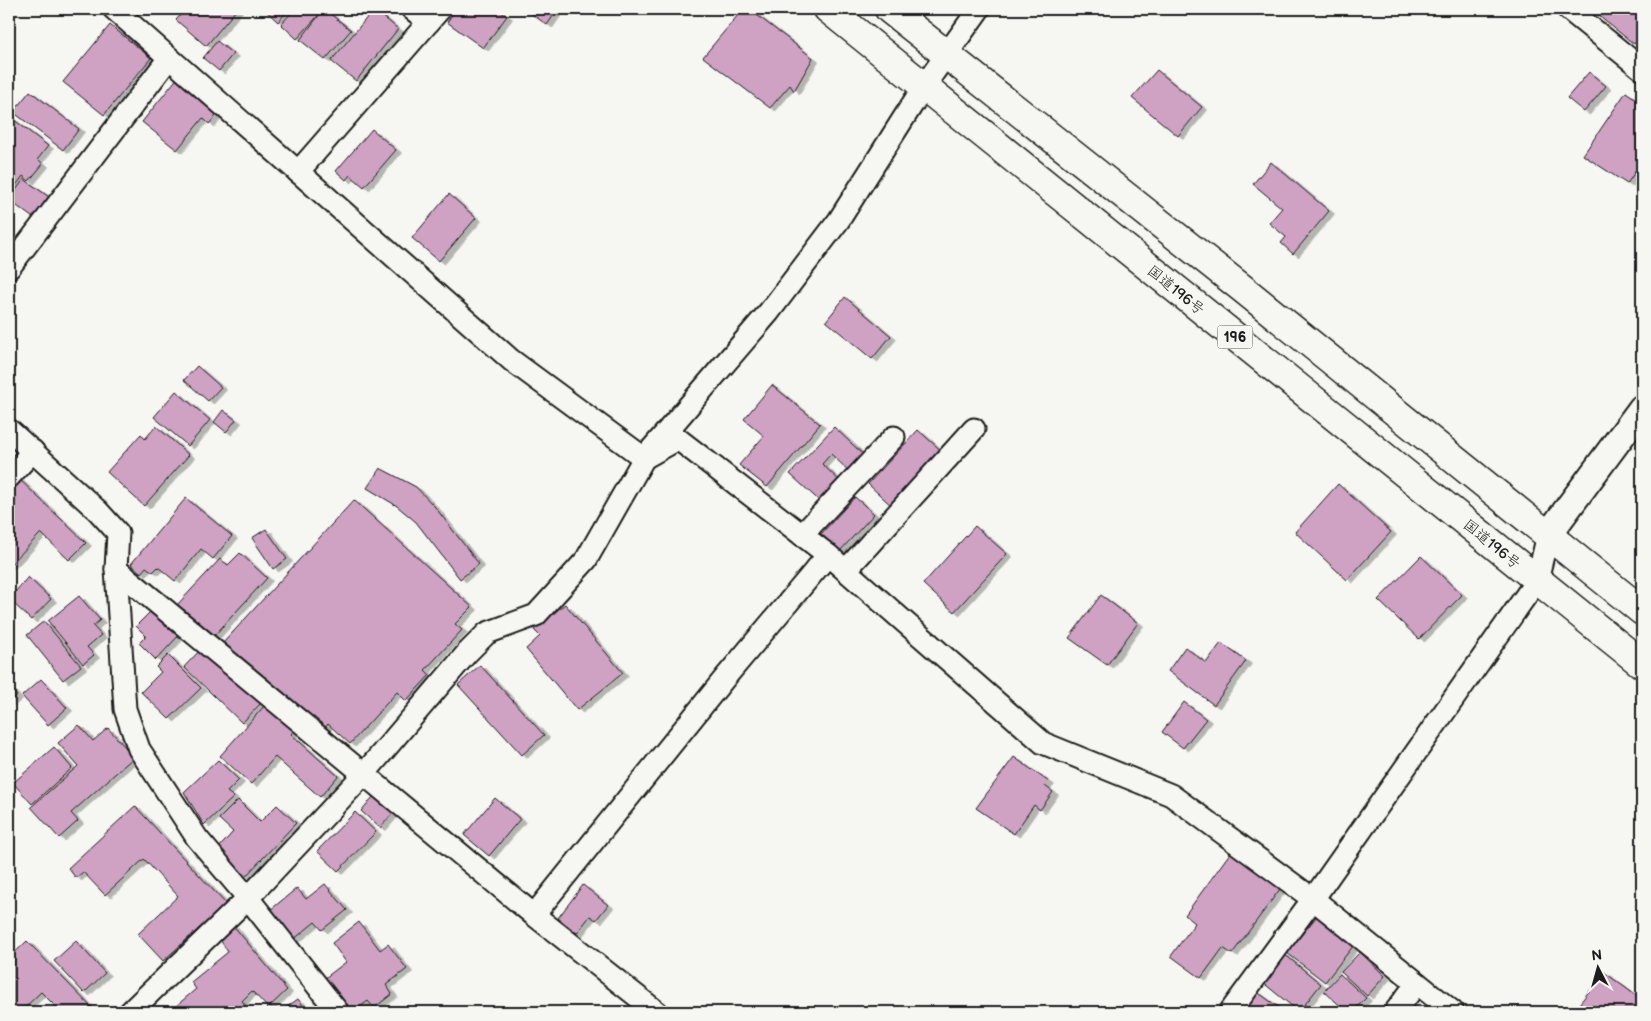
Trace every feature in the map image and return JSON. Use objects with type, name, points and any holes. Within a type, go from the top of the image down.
[{"type":"highway","name":"国道196号","points":[[828,9],[1642,664]]},
{"type":"highway","name":"196","points":[[889,9],[1243,289],[1642,611]]},
{"type":"street","points":[[114,9],[510,360],[644,458]]},
{"type":"street","points":[[298,172],[435,15],[412,9]]},
{"type":"street","points":[[130,1012],[248,898],[364,774],[467,652],[487,633],[536,615],[586,560],[644,458],[769,312],[833,228],[924,86],[979,9]]},
{"type":"street","points":[[1568,9],[1642,69]]},
{"type":"street","points":[[9,268],[170,58]]},
{"type":"street","points":[[1230,1012],[1313,899],[1537,580],[1548,534],[1642,408]]},
{"type":"street","points":[[846,570],[974,429]]},
{"type":"street","points":[[9,430],[98,511],[118,533],[116,569],[125,709],[139,749],[197,838],[248,898],[338,1012]]},
{"type":"street","points":[[802,535],[894,437]]},
{"type":"street","points":[[644,458],[678,439],[846,570],[1042,743],[1171,795],[1313,899],[1453,1012]]},
{"type":"street","points":[[9,477],[33,451]]},
{"type":"street","points":[[534,915],[724,679],[828,555]]},
{"type":"street","points":[[116,569],[534,915],[657,1012]]},
{"type":"street","points":[[1395,1012],[1417,983]]},
{"type":"building","points":[[186,9],[237,9],[206,46],[176,20]]},
{"type":"building","points":[[264,9],[289,9],[278,22]]},
{"type":"building","points":[[295,9],[324,9],[297,39],[281,24]]},
{"type":"building","points":[[324,9],[351,30],[325,60],[300,40]]},
{"type":"building","points":[[374,9],[398,29],[356,81],[331,61]]},
{"type":"building","points":[[456,9],[497,9],[507,16],[483,48],[447,22]]},
{"type":"building","points":[[531,9],[558,9],[547,25],[529,12]]},
{"type":"building","points":[[743,9],[749,9],[813,58],[794,91],[790,85],[770,108],[703,57]]},
{"type":"building","points":[[1590,9],[1642,9],[1642,34],[1634,44]]},
{"type":"building","points":[[110,25],[151,58],[104,115],[63,82]]},
{"type":"building","points":[[217,41],[233,54],[219,71],[203,58]]},
{"type":"building","points":[[1157,70],[1202,107],[1178,136],[1132,98]]},
{"type":"building","points":[[1589,72],[1606,86],[1584,112],[1567,98]]},
{"type":"building","points":[[179,76],[221,110],[209,124],[203,118],[177,150],[142,122]]},
{"type":"building","points":[[30,91],[79,129],[63,150],[13,112]]},
{"type":"building","points":[[1626,92],[1642,103],[1642,161],[1627,184],[1583,155]]},
{"type":"building","points":[[9,116],[48,146],[38,159],[43,164],[29,181],[23,176],[9,195]]},
{"type":"building","points":[[372,129],[396,150],[364,187],[350,175],[346,180],[336,171]]},
{"type":"building","points":[[1271,162],[1329,211],[1293,254],[1281,243],[1286,237],[1269,223],[1282,208],[1253,184]]},
{"type":"building","points":[[24,179],[49,197],[33,218],[9,200]]},
{"type":"building","points":[[449,194],[476,218],[439,261],[412,238]]},
{"type":"building","points":[[845,297],[891,336],[872,359],[826,321]]},
{"type":"building","points":[[197,366],[221,387],[208,401],[184,380]]},
{"type":"building","points":[[772,385],[820,424],[767,487],[739,465],[764,436],[744,419]]},
{"type":"building","points":[[176,391],[210,420],[188,446],[154,417]]},
{"type":"building","points":[[223,410],[236,420],[226,432],[214,422]]},
{"type":"building","points":[[156,426],[189,455],[144,506],[107,472],[141,434],[145,439]]},
{"type":"building","points":[[834,427],[867,458],[852,474],[831,454],[822,464],[844,485],[825,506],[790,474]]},
{"type":"building","points":[[918,430],[944,453],[894,508],[868,484]]},
{"type":"building","points":[[380,468],[416,487],[435,507],[479,564],[460,579],[416,522],[397,506],[367,488]]},
{"type":"building","points":[[15,475],[86,543],[69,560],[41,533],[9,566],[9,482]]},
{"type":"building","points":[[1338,484],[1391,532],[1347,580],[1295,532]]},
{"type":"building","points":[[855,497],[874,514],[840,551],[821,534]]},
{"type":"building","points":[[186,498],[232,536],[213,559],[201,549],[175,581],[158,567],[153,572],[146,567],[141,573],[131,564]]},
{"type":"building","points":[[354,500],[472,607],[455,624],[462,630],[425,670],[430,675],[406,701],[397,692],[350,744],[328,724],[321,732],[223,643]]},
{"type":"building","points":[[975,526],[1007,554],[954,612],[923,584]]},
{"type":"building","points":[[266,529],[287,559],[273,569],[252,538]]},
{"type":"building","points":[[240,553],[267,578],[213,637],[177,605],[220,559],[228,565]]},
{"type":"building","points":[[1421,556],[1462,595],[1419,639],[1378,600]]},
{"type":"building","points":[[28,577],[51,599],[31,620],[9,599]]},
{"type":"building","points":[[1101,595],[1138,623],[1107,665],[1069,638]]},
{"type":"building","points":[[79,596],[100,620],[93,626],[101,635],[87,647],[94,655],[83,664],[48,621]]},
{"type":"building","points":[[565,604],[623,673],[577,710],[526,649],[540,636],[534,630]]},
{"type":"building","points":[[154,608],[181,633],[156,660],[139,643],[146,636],[136,626]]},
{"type":"building","points":[[44,621],[81,666],[63,680],[27,635]]},
{"type":"building","points":[[1221,643],[1246,661],[1214,705],[1168,671],[1185,647],[1206,663]]},
{"type":"building","points":[[203,647],[261,703],[242,723],[184,667]]},
{"type":"building","points":[[168,655],[201,688],[169,719],[141,692],[161,672],[156,667]]},
{"type":"building","points":[[480,665],[544,735],[522,755],[458,685]]},
{"type":"building","points":[[41,679],[67,708],[48,725],[22,696]]},
{"type":"building","points":[[9,687],[17,696],[9,703]]},
{"type":"building","points":[[1184,702],[1206,719],[1183,748],[1162,732]]},
{"type":"building","points":[[265,705],[294,730],[291,734],[338,776],[320,797],[275,757],[251,784],[220,756]]},
{"type":"building","points":[[79,725],[93,741],[108,728],[134,757],[71,813],[78,821],[59,838],[31,807],[78,766],[58,743]]},
{"type":"building","points":[[54,747],[72,768],[32,804],[13,783]]},
{"type":"building","points":[[1014,757],[1049,782],[1045,786],[1053,792],[1040,810],[1034,805],[1014,834],[976,808]]},
{"type":"building","points":[[218,760],[239,780],[227,792],[234,797],[204,825],[184,792]]},
{"type":"building","points":[[379,790],[399,806],[380,828],[361,811]]},
{"type":"building","points":[[495,798],[520,819],[489,856],[464,835]]},
{"type":"building","points":[[238,800],[260,822],[277,805],[296,823],[245,877],[217,850],[233,832],[219,819]]},
{"type":"building","points":[[135,806],[226,904],[163,961],[138,934],[178,896],[144,859],[105,895],[83,872],[76,878],[68,868]]},
{"type":"building","points":[[355,812],[376,832],[338,871],[317,851]]},
{"type":"building","points":[[1233,849],[1283,885],[1232,954],[1223,948],[1201,978],[1171,956],[1195,923],[1185,915]]},
{"type":"building","points":[[325,884],[347,910],[322,930],[315,922],[293,940],[269,911],[297,888],[306,899]]},
{"type":"building","points":[[583,885],[608,905],[596,920],[590,916],[577,933],[558,918]]},
{"type":"building","points":[[1317,916],[1354,945],[1325,982],[1287,953]]},
{"type":"building","points":[[359,922],[380,950],[388,944],[407,969],[386,985],[392,994],[374,1008],[368,1001],[353,1012],[325,978],[346,962],[332,943]]},
{"type":"building","points":[[232,924],[287,990],[268,1008],[252,991],[242,1001],[248,1008],[243,1012],[169,1012],[196,989],[191,982],[228,952],[219,938]]},
{"type":"building","points":[[27,941],[96,1012],[61,1012],[41,992],[20,1012],[9,1012],[9,958]]},
{"type":"building","points":[[76,941],[105,973],[84,993],[54,961]]},
{"type":"building","points":[[1360,952],[1385,976],[1367,996],[1341,972]]},
{"type":"building","points":[[1283,953],[1321,984],[1299,1012],[1261,981]]},
{"type":"building","points":[[1604,972],[1642,1000],[1642,1012],[1573,1012]]},
{"type":"building","points":[[1340,974],[1366,998],[1352,1012],[1347,1012],[1324,991]]},
{"type":"building","points":[[1256,991],[1285,1012],[1240,1012]]},
{"type":"building","points":[[298,999],[308,1012],[280,1012]]}]
